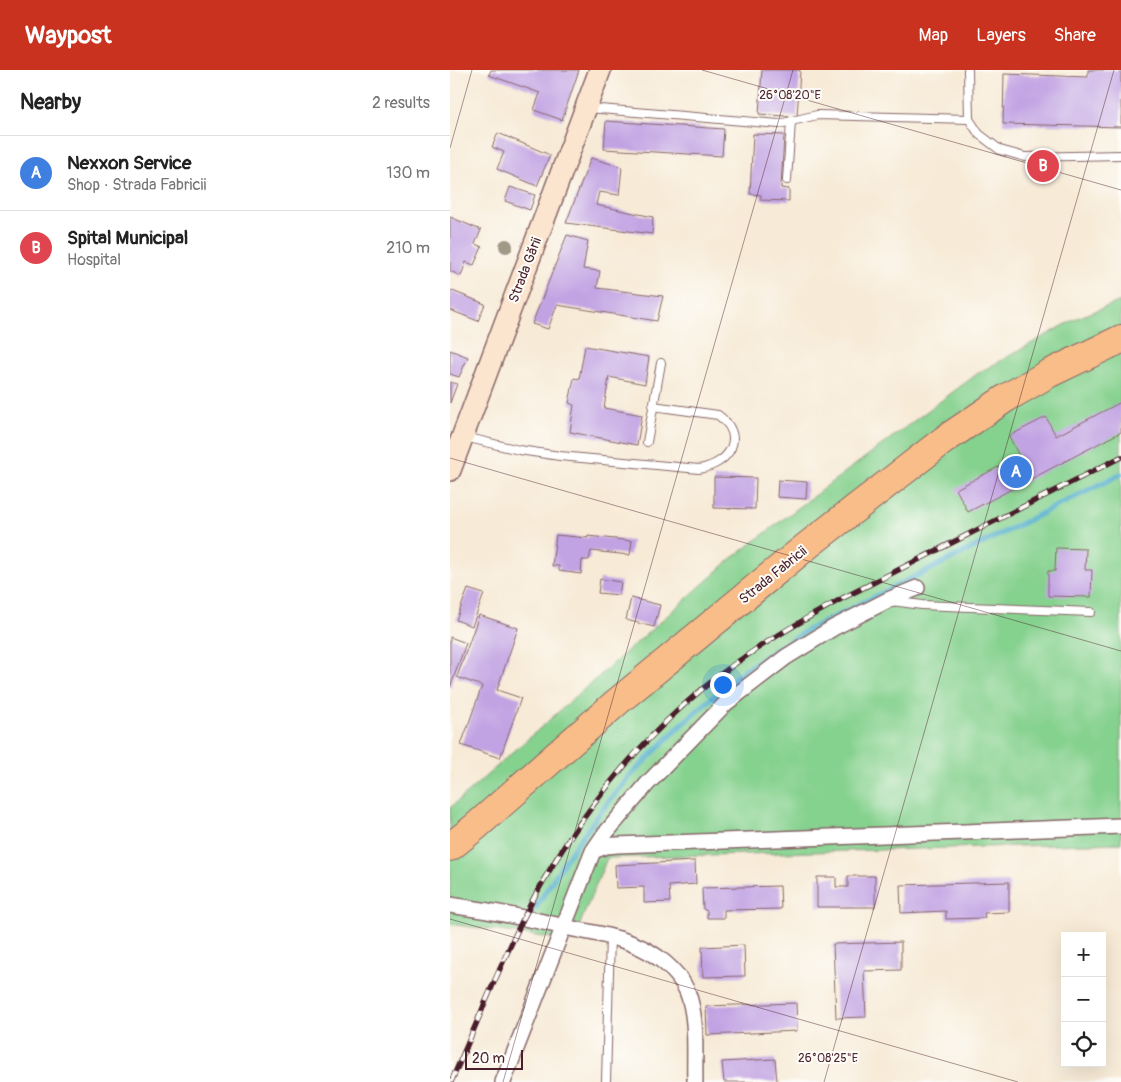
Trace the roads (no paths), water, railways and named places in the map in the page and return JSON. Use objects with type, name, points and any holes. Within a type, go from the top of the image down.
[{"type":"highway","name":"Strada Fabricii","points":[[450,847],[617,702],[808,545],[944,440],[1006,398],[1048,374],[1121,339]]},
{"type":"main road","name":"Strada Gării","points":[[450,470],[600,70]]},
{"type":"street","points":[[503,1082],[563,926],[594,851],[604,835],[682,746],[726,703],[786,657],[833,628],[888,600],[917,588]]},
{"type":"street","points":[[594,851],[606,846],[617,845],[1121,826]]},
{"type":"street","points":[[450,905],[610,936],[634,944],[662,961],[686,989],[693,1014],[695,1082]]},
{"type":"lane","points":[[968,70],[969,119],[979,134],[1000,150],[1025,157],[1121,155]]},
{"type":"lane","points":[[586,108],[779,124],[818,115],[969,119]]},
{"type":"lane","points":[[787,180],[791,122]]},
{"type":"lane","points":[[647,442],[661,363]]},
{"type":"lane","points":[[463,436],[519,450],[560,456],[699,469],[715,465],[727,456],[732,443],[732,434],[724,420],[718,415],[653,406]]},
{"type":"lane","points":[[888,600],[922,605],[1091,612]]},
{"type":"lane","points":[[606,1082],[610,936]]},
{"type":"waterway","points":[[535,909],[566,859],[629,777],[681,725],[744,670],[806,631],[1121,474]]},
{"type":"railway","points":[[451,1082],[523,919],[567,842],[622,769],[685,704],[755,650],[810,616],[1121,457]]},
{"type":"place","name":"Spital Municipal","points":[[1043,166]]},
{"type":"place","name":"Nexxon Service","points":[[1016,472]]}]
